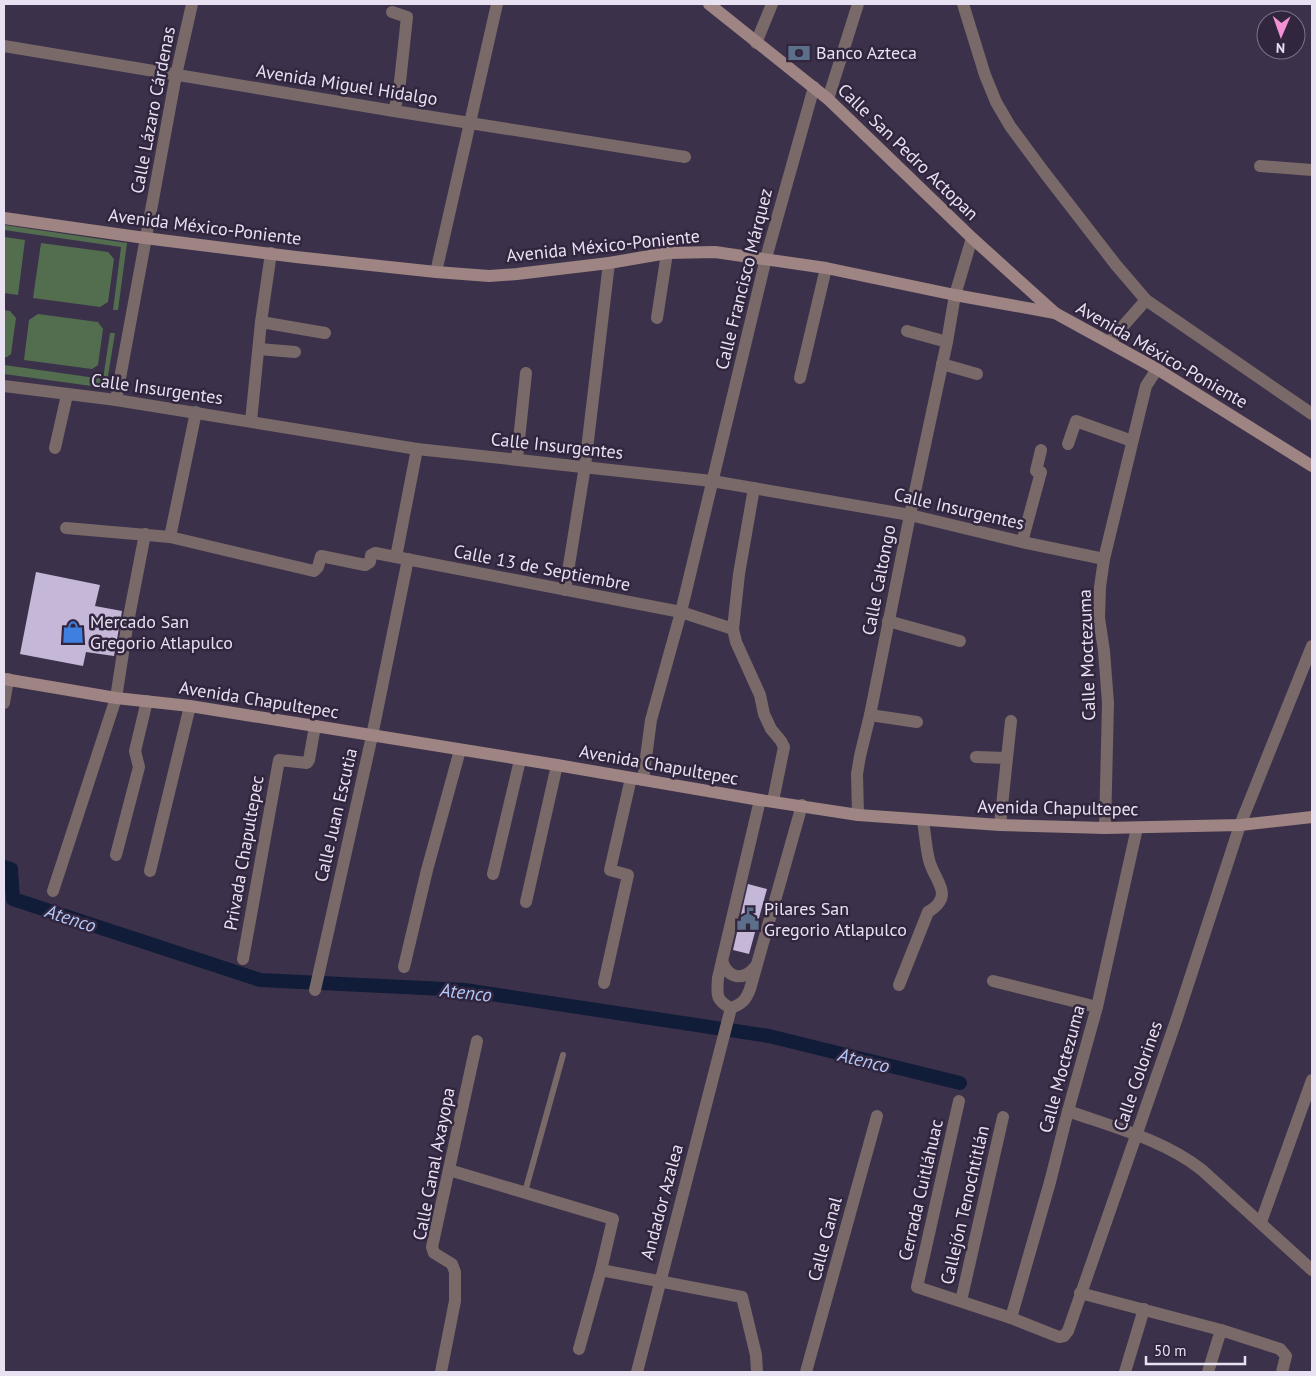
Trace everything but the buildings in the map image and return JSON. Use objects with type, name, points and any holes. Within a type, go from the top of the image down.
[{"type":"main road","name":"Calle San Pedro Actopan","points":[[709,4],[828,99],[972,238],[1055,313]]},
{"type":"main road","name":"Avenida México-Poniente","points":[[4,218],[271,254],[436,272],[498,275],[609,263],[667,254],[715,252],[826,268],[955,295],[1055,313],[1157,369],[1312,466]]},
{"type":"main road","name":"Avenida Chapultepec","points":[[6,679],[116,698],[190,706],[766,801],[858,814],[1000,825],[1105,828],[1240,825],[1312,817]]},
{"type":"street","name":"Calle Lázaro Cárdenas","points":[[116,400],[176,75],[192,4]]},
{"type":"street","points":[[436,272],[497,4]]},
{"type":"street","points":[[756,43],[772,4]]},
{"type":"street","points":[[828,99],[858,4]]},
{"type":"street","points":[[963,4],[985,75],[996,102],[1010,126],[1116,265],[1146,300],[1312,414]]},
{"type":"street","points":[[392,12],[407,17],[399,91],[394,111]]},
{"type":"street","name":"Avenida Miguel Hidalgo","points":[[4,46],[685,157]]},
{"type":"street","name":"Calle Francisco Márquez","points":[[712,481],[766,258],[814,87]]},
{"type":"street","points":[[1260,166],[1312,170]]},
{"type":"street","name":"Calle Caltongo","points":[[858,814],[857,774],[947,342],[955,295],[972,238]]},
{"type":"street","points":[[251,421],[261,322],[271,254]]},
{"type":"street","points":[[657,318],[667,254]]},
{"type":"street","points":[[565,590],[585,466],[609,263]]},
{"type":"street","points":[[800,378],[826,268]]},
{"type":"street","points":[[1109,342],[1146,300]]},
{"type":"street","points":[[261,322],[325,333]]},
{"type":"street","points":[[907,331],[947,342]]},
{"type":"street","points":[[259,349],[295,352]]},
{"type":"street","points":[[942,364],[977,374]]},
{"type":"street","name":"Calle Moctezuma","points":[[1105,828],[1108,703],[1099,618],[1100,587],[1104,559],[1146,386],[1157,369]]},
{"type":"street","points":[[518,459],[526,373]]},
{"type":"street","name":"Calle Insurgentes","points":[[4,386],[196,412],[417,449],[712,481],[910,514],[1022,542],[1104,559]]},
{"type":"street","points":[[55,448],[68,394]]},
{"type":"street","points":[[170,537],[196,412]]},
{"type":"street","points":[[1068,444],[1076,421],[1132,441]]},
{"type":"street","points":[[402,558],[417,449]]},
{"type":"street","points":[[1022,542],[1041,472],[1036,471],[1041,450]]},
{"type":"street","points":[[604,983],[628,875],[610,870],[637,779],[681,612],[712,481]]},
{"type":"street","points":[[754,488],[739,574],[733,629],[736,642],[760,695],[764,714],[771,729],[784,747],[766,801],[718,978],[718,997],[721,1003],[731,1008],[740,1005],[746,1000],[802,805]]},
{"type":"street","name":"Calle 13 de Septiembre","points":[[66,528],[170,537],[314,571],[318,567],[321,556],[365,565],[370,562],[372,554],[402,558],[681,612],[733,629]]},
{"type":"street","points":[[53,891],[116,698],[145,534]]},
{"type":"street","name":"Calle Juan Escutia","points":[[315,990],[372,736],[402,558]]},
{"type":"street","points":[[888,621],[960,641]]},
{"type":"street","name":"Calle Colorines","points":[[1011,1318],[1059,1337],[1064,1336],[1068,1331],[1177,1018],[1240,825],[1312,646]]},
{"type":"street","points":[[4,703],[6,679]]},
{"type":"street","points":[[116,855],[139,767],[135,751],[147,701]]},
{"type":"street","points":[[150,871],[190,706]]},
{"type":"street","points":[[870,715],[917,722]]},
{"type":"street","points":[[1000,825],[1011,721]]},
{"type":"street","name":"Privada Chapultepec","points":[[243,959],[278,763],[281,759],[307,763],[315,726]]},
{"type":"street","points":[[404,967],[427,870],[460,750]]},
{"type":"street","points":[[976,757],[1007,758]]},
{"type":"street","points":[[493,874],[520,760]]},
{"type":"street","points":[[526,902],[556,765]]},
{"type":"street","points":[[900,985],[928,912],[937,906],[941,896],[940,882],[929,862],[923,820]]},
{"type":"street","name":"Calle Moctezuma","points":[[1011,1318],[1097,1007],[1137,828]]},
{"type":"street","points":[[722,961],[725,969],[730,974],[739,976],[749,974],[756,966]]},
{"type":"street","points":[[993,981],[1097,1007]]},
{"type":"street","name":"Andador Azalea","points":[[637,1372],[731,1008]]},
{"type":"street","name":"Calle Canal Axayopa","points":[[441,1372],[455,1300],[456,1272],[452,1264],[434,1253],[432,1247],[477,1041]]},
{"type":"street","points":[[1260,1222],[1312,1080]]},
{"type":"street","name":"Cerrada Cuitláhuac","points":[[959,1101],[916,1287],[961,1301]]},
{"type":"street","points":[[1068,1111],[1136,1135],[1186,1157],[1312,1270]]},
{"type":"street","name":"Calle Canal","points":[[806,1372],[877,1116]]},
{"type":"street","name":"Callejón Tenochtitlán","points":[[961,1301],[1003,1117]]},
{"type":"street","points":[[449,1170],[613,1219],[579,1349]]},
{"type":"street","points":[[601,1270],[742,1297],[756,1355],[757,1372]]},
{"type":"street","points":[[1080,1294],[1221,1330],[1280,1350],[1286,1356],[1282,1372]]},
{"type":"street","points":[[961,1301],[1011,1318]]},
{"type":"street","points":[[1125,1372],[1144,1310]]},
{"type":"street","points":[[1208,1372],[1221,1330]]},
{"type":"lane","points":[[525,1192],[563,1055]]},
{"type":"green space","points":[[4,225],[127,243],[118,310],[113,310],[121,247],[4,230]]},
{"type":"green space","points":[[4,237],[25,240],[18,295],[4,293]]},
{"type":"green space","points":[[41,243],[108,252],[114,259],[108,302],[100,307],[33,298]]},
{"type":"green space","points":[[4,310],[10,311],[16,318],[11,354],[7,357],[4,357]]},
{"type":"green space","points":[[38,314],[98,322],[103,329],[98,365],[92,369],[24,360],[29,320]]},
{"type":"green space","points":[[110,333],[115,333],[106,388],[4,374],[4,365],[103,379]]},
{"type":"waterway","name":"Atenco","points":[[4,867],[11,869],[13,899],[260,980],[465,990],[769,1036],[960,1083]]},
{"type":"place","name":"Banco Azteca","points":[[799,53]]},
{"type":"place","name":"Mercado San Gregorio Atlapulco","points":[[73,632]]},
{"type":"place","name":"Pilares San Gregorio Atlapulco","points":[[748,919]]}]
